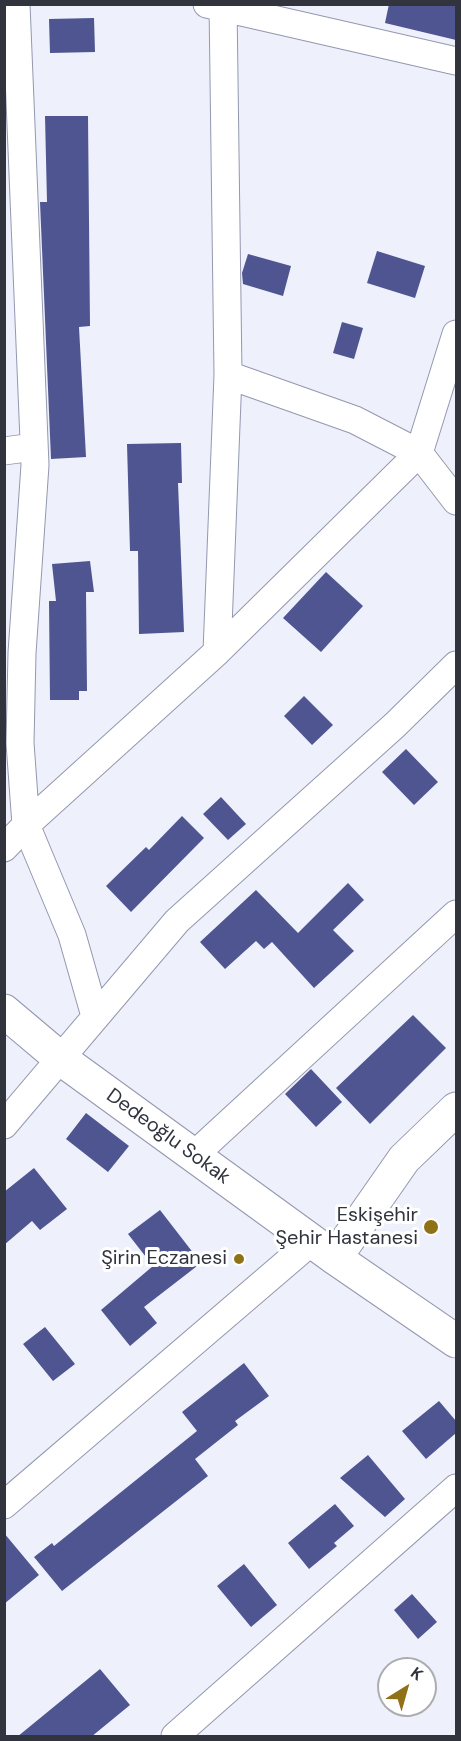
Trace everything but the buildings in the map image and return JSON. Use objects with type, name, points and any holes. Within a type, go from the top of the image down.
[{"type":"street","points":[[16,4],[34,447],[13,654],[26,825],[72,935],[95,1016]]},
{"type":"street","points":[[217,652],[228,375],[218,5],[456,61]]},
{"type":"street","points":[[4,848],[26,825],[217,652],[419,453],[456,334]]},
{"type":"street","points":[[228,375],[355,420],[419,453],[456,501]]},
{"type":"street","points":[[4,451],[34,447]]},
{"type":"street","points":[[4,1125],[177,921],[395,725],[456,665]]},
{"type":"street","points":[[193,1156],[456,914]]},
{"type":"street","name":"Dedeoğlu Sokak","points":[[4,1011],[61,1059],[193,1156],[323,1250],[456,1341]]},
{"type":"street","points":[[4,1505],[323,1250],[404,1159],[456,1109]]},
{"type":"street","points":[[175,1737],[456,1488]]},
{"type":"place","name":"Eskişehir Şehir Hastanesi","points":[[431,1227]]},
{"type":"place","name":"Şirin Eczanesi","points":[[239,1259]]}]
